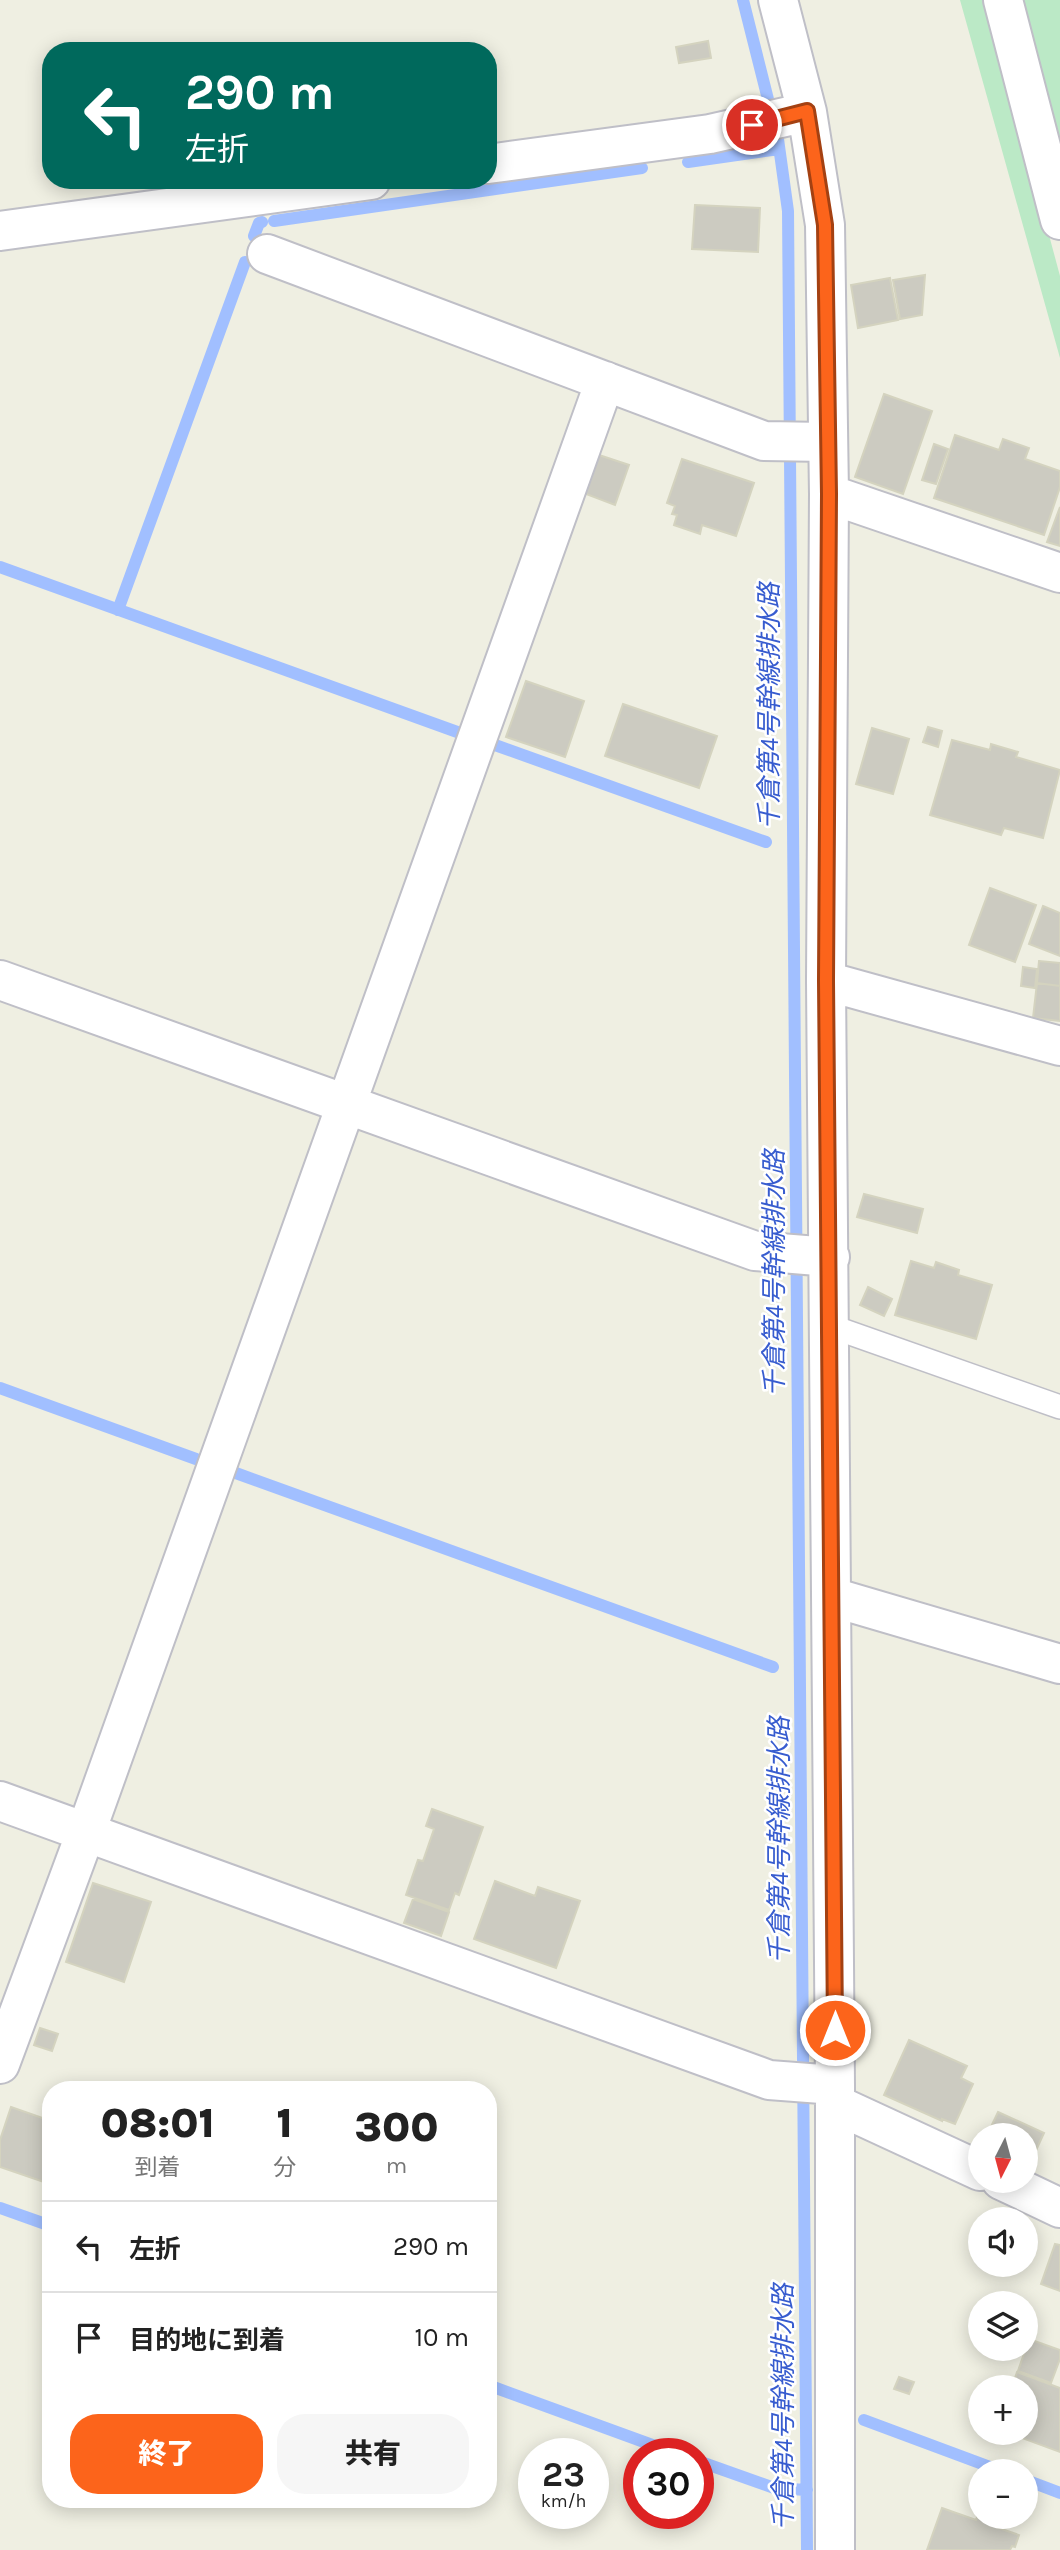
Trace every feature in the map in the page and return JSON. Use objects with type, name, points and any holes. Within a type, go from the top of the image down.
[{"type":"street","points":[[778,0],[782,117],[825,225],[819,442],[829,494],[826,981],[806,1255],[830,1326],[832,1597],[829,2091],[835,2550]]},
{"type":"street","points":[[1003,0],[1060,219]]},
{"type":"street","points":[[497,163],[710,134],[782,117]]},
{"type":"street","points":[[0,231],[306,189]]},
{"type":"street","points":[[267,254],[764,440],[819,442]]},
{"type":"street","points":[[0,2064],[86,1832],[605,381]]},
{"type":"street","points":[[829,494],[1060,573]]},
{"type":"street","points":[[0,980],[755,1251],[806,1255]]},
{"type":"street","points":[[826,981],[1060,1046]]},
{"type":"street","points":[[832,1597],[1060,1664]]},
{"type":"street","points":[[0,1801],[769,2080],[829,2091],[968,2165]]},
{"type":"street","points":[[1028,2193],[1060,2208]]},
{"type":"lane","points":[[830,1326],[1060,1407]]},
{"type":"green space","points":[[960,0],[986,0],[1060,276],[1060,358]]},
{"type":"green space","points":[[1017,0],[1060,0],[1060,163]]},
{"type":"building","points":[[708,41],[711,58],[679,63],[676,47]]},
{"type":"building","points":[[695,205],[760,208],[758,252],[692,249]]},
{"type":"building","points":[[925,275],[922,315],[900,319],[893,280]]},
{"type":"building","points":[[890,278],[898,320],[858,328],[851,285]]},
{"type":"building","points":[[884,394],[932,411],[903,494],[855,477]]},
{"type":"building","points":[[955,435],[999,450],[1003,439],[1029,448],[1025,459],[1060,471],[1060,487],[1044,535],[934,498]]},
{"type":"building","points":[[934,444],[948,449],[936,484],[922,480]]},
{"type":"building","points":[[599,455],[629,465],[615,505],[586,494]]},
{"type":"building","points":[[682,459],[754,483],[736,536],[702,525],[700,534],[674,525],[677,515],[672,514],[675,506],[667,503]]},
{"type":"building","points":[[1060,507],[1060,546],[1047,542]]},
{"type":"building","points":[[526,681],[584,701],[565,757],[506,737]]},
{"type":"building","points":[[623,704],[717,736],[699,788],[605,756]]},
{"type":"building","points":[[928,727],[942,731],[938,747],[923,742]]},
{"type":"building","points":[[872,728],[909,739],[893,794],[856,784]]},
{"type":"building","points":[[952,740],[990,750],[991,744],[1018,752],[1016,757],[1060,770],[1043,838],[1004,828],[1001,835],[930,815]]},
{"type":"building","points":[[990,888],[1036,905],[1015,962],[969,945]]},
{"type":"building","points":[[1043,906],[1060,913],[1060,956],[1029,944]]},
{"type":"building","points":[[1039,961],[1060,963],[1060,986],[1037,983]]},
{"type":"building","points":[[1023,967],[1037,969],[1035,988],[1021,986]]},
{"type":"building","points":[[1037,983],[1060,986],[1060,1021],[1033,1018]]},
{"type":"building","points":[[864,1194],[923,1209],[917,1233],[857,1217]]},
{"type":"building","points":[[911,1261],[934,1268],[936,1262],[959,1270],[958,1275],[992,1285],[976,1339],[895,1315]]},
{"type":"building","points":[[868,1287],[892,1299],[884,1316],[860,1305]]},
{"type":"building","points":[[432,1809],[483,1827],[459,1895],[455,1893],[449,1910],[406,1895],[418,1860],[423,1861],[434,1829],[426,1826]]},
{"type":"building","points":[[495,1881],[535,1896],[538,1887],[580,1901],[556,1968],[474,1939]]},
{"type":"building","points":[[93,1883],[151,1902],[124,1982],[66,1962]]},
{"type":"building","points":[[413,1899],[449,1912],[441,1936],[404,1923]]},
{"type":"building","points":[[40,2028],[58,2034],[52,2051],[34,2045]]},
{"type":"building","points":[[909,2040],[967,2066],[961,2078],[973,2084],[955,2124],[942,2121],[884,2095]]},
{"type":"building","points":[[11,2107],[42,2118],[42,2181],[0,2167],[0,2140]]},
{"type":"building","points":[[998,2112],[1022,2123],[993,2123]]},
{"type":"building","points":[[1038,2130],[1044,2133],[1038,2146]]},
{"type":"building","points":[[1055,2244],[1060,2245],[1060,2291],[1041,2284]]},
{"type":"building","points":[[1038,2342],[1060,2350],[1060,2359],[1051,2383],[1038,2378],[1038,2375],[1018,2371],[1021,2361],[1038,2361]]},
{"type":"building","points":[[899,2377],[914,2382],[909,2394],[894,2389]]},
{"type":"building","points":[[1038,2380],[1060,2388],[1060,2452],[1038,2444]]},
{"type":"building","points":[[942,2508],[968,2517],[968,2529],[1002,2529],[1019,2535],[1015,2547],[1012,2546],[1010,2550],[927,2550]]},
{"type":"waterway","name":"千倉第4号幹線排水路","points":[[743,0],[778,139],[788,211],[807,2550]]},
{"type":"waterway","points":[[688,162],[779,149]]},
{"type":"waterway","points":[[497,189],[642,168]]},
{"type":"waterway","points":[[274,221],[496,189]]},
{"type":"waterway","points":[[254,236],[259,223],[262,222]]},
{"type":"waterway","points":[[118,610],[245,262]]},
{"type":"waterway","points":[[0,567],[460,733]]},
{"type":"waterway","points":[[495,745],[766,842]]},
{"type":"waterway","points":[[0,1388],[196,1459]]},
{"type":"waterway","points":[[233,1472],[773,1667]]},
{"type":"waterway","points":[[0,2208],[42,2223]]},
{"type":"waterway","points":[[497,2388],[633,2438]]},
{"type":"waterway","points":[[864,2420],[969,2459]]},
{"type":"waterway","points":[[714,2467],[777,2489]]},
{"type":"waterway","points":[[1038,2485],[1060,2493]]},
{"type":"waterway","points":[[790,2489],[807,2490]]},
{"type":"route","points":[[752,125],[807,111],[825,225],[829,494],[826,981],[835,2030]]}]
